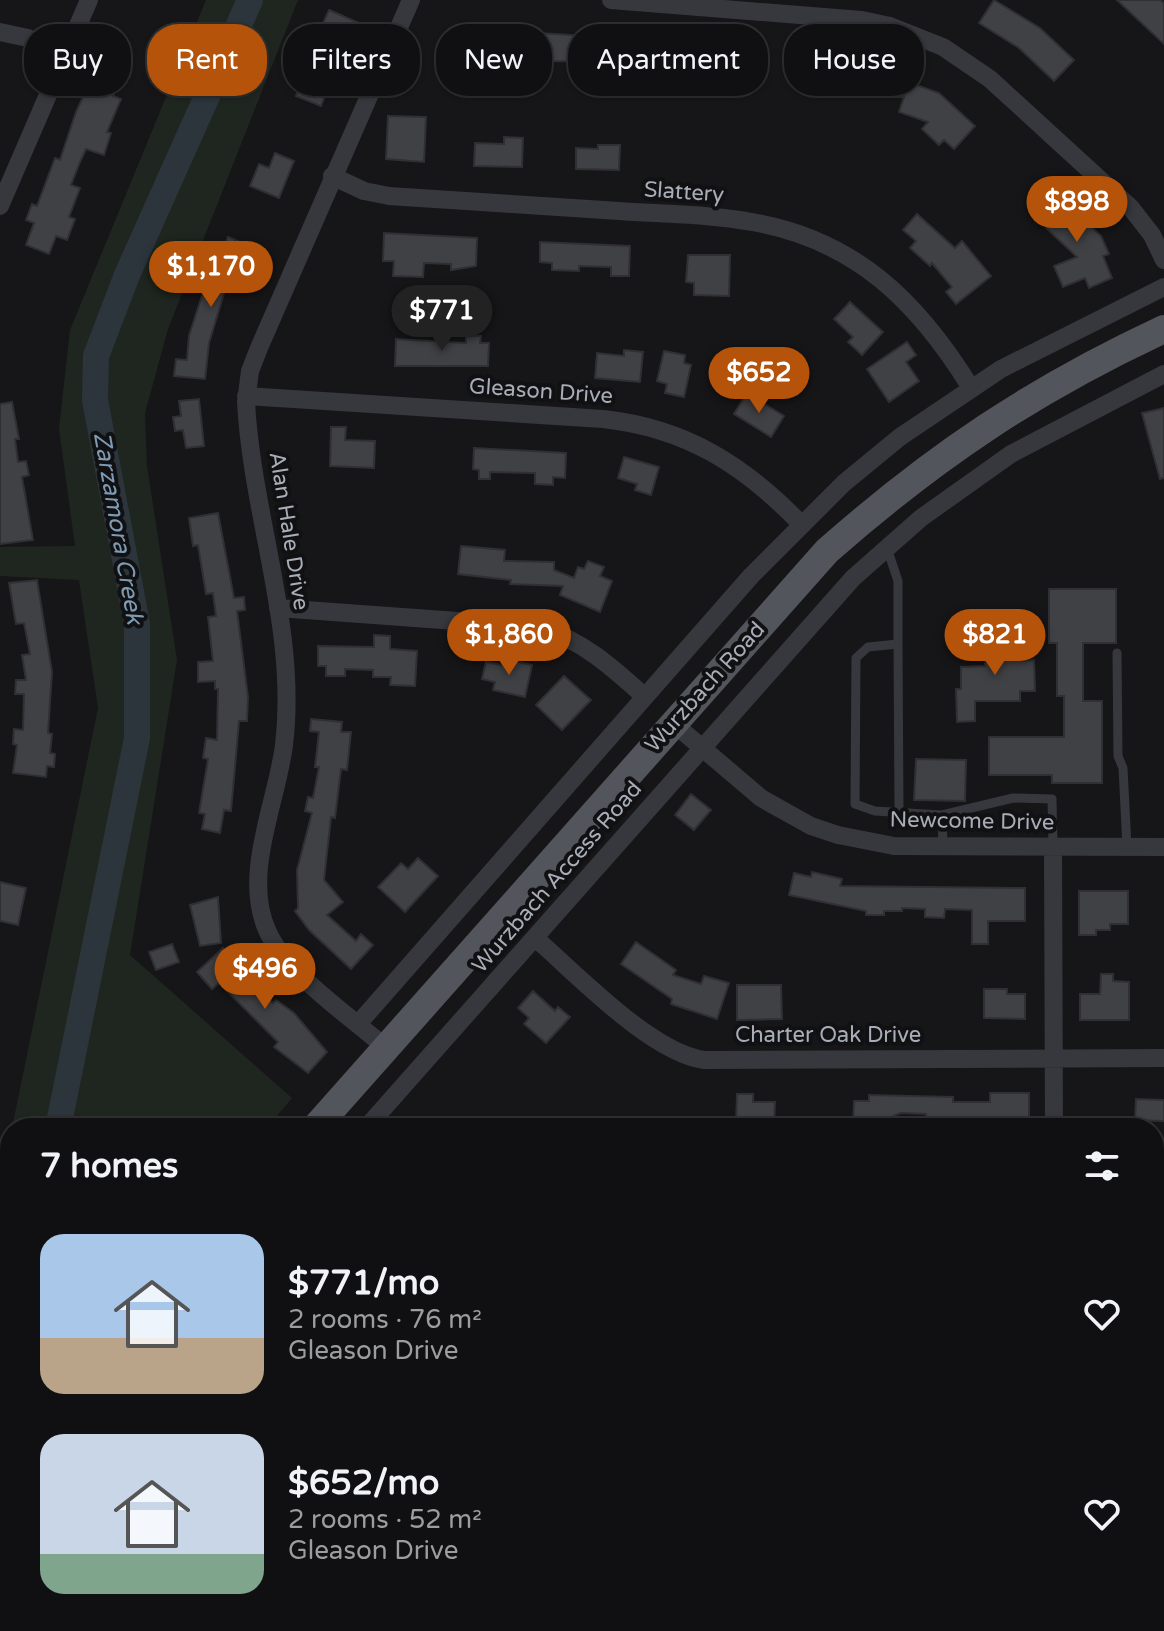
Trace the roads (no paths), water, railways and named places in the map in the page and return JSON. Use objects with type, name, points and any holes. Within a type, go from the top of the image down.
[{"type":"main road","name":"Wurzbach Road","points":[[324,1118],[827,551],[893,493],[1027,398],[1092,362],[1164,329]]},
{"type":"street","points":[[78,24],[89,0]]},
{"type":"street","name":"Alan Hale Drive","points":[[386,1048],[278,953],[265,927],[261,908],[261,865],[284,745],[284,672],[278,608],[247,421],[246,396],[259,348],[411,0]]},
{"type":"street","points":[[611,0],[862,20],[890,26],[943,47],[990,79],[1131,208],[1152,235],[1164,260]]},
{"type":"street","points":[[0,32],[24,37]]},
{"type":"street","points":[[0,206],[47,96]]},
{"type":"street","name":"Slattery","points":[[332,176],[364,191],[389,196],[721,218],[782,228],[839,251],[889,285],[932,329],[971,388]]},
{"type":"street","points":[[358,1024],[801,524],[900,437],[971,388],[1164,287]]},
{"type":"street","name":"Wurzbach Access Road","points":[[378,1118],[853,578],[921,518],[1011,454],[1164,374]]},
{"type":"street","name":"Gleason Drive","points":[[246,396],[603,419],[644,425],[684,437],[733,463],[801,524]]},
{"type":"street","points":[[278,608],[539,627],[568,637],[602,658],[645,697]]},
{"type":"street","name":"Newcome Drive","points":[[673,723],[761,798],[811,826],[866,842],[943,846],[1164,847]]},
{"type":"street","points":[[1053,846],[1054,1118]]},
{"type":"street","name":"Charter Oak Drive","points":[[535,938],[659,1044],[684,1057],[1164,1058]]},
{"type":"lane","points":[[887,548],[898,581],[899,811]]},
{"type":"lane","points":[[898,644],[868,647],[856,658],[855,804],[875,811],[942,815],[1013,798],[1052,799],[1053,846]]},
{"type":"lane","points":[[1117,653],[1118,756],[1123,768],[1127,847]]},
{"type":"lane","points":[[942,815],[943,846]]},
{"type":"waterway","name":"Zarzamora Creek","points":[[60,1118],[137,738],[137,624],[95,400],[96,356],[127,275],[250,0]]}]
